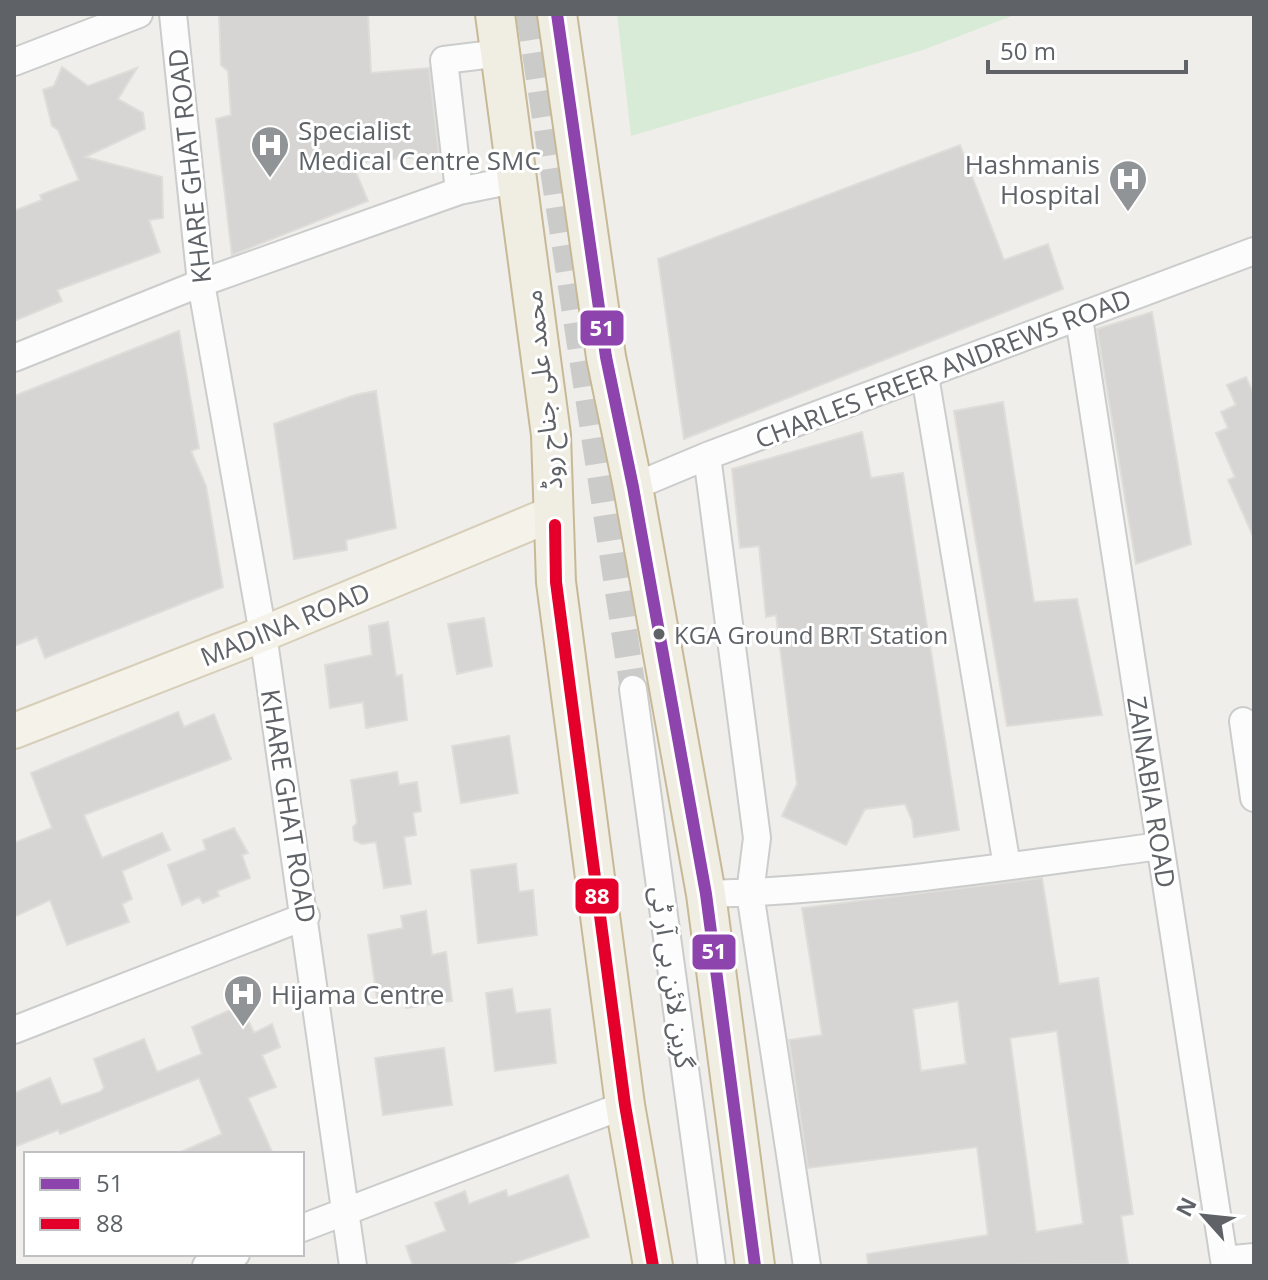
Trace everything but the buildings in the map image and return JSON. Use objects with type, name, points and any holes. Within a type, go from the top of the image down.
[{"type":"highway","name":"محمد علی جناح روڈ","points":[[495,14],[551,435],[556,582],[625,1105],[650,1265]]},
{"type":"highway","points":[[557,14],[606,357],[633,487],[706,894],[755,1266]]},
{"type":"main road","name":"MADINA ROAD","points":[[14,731],[263,634],[554,513]]},
{"type":"street","points":[[14,62],[139,14]]},
{"type":"street","name":"KHARE GHAT ROAD","points":[[173,14],[201,283],[263,634],[306,916],[353,1266]]},
{"type":"street","points":[[459,191],[444,60],[501,53]]},
{"type":"street","points":[[14,358],[201,283],[459,191],[518,179]]},
{"type":"street","name":"CHARLES FREER ANDREWS ROAD","points":[[633,487],[707,456],[1254,251]]},
{"type":"street","name":"ZAINABIA ROAD","points":[[1079,318],[1224,1263]]},
{"type":"street","points":[[925,376],[1007,866]]},
{"type":"street","points":[[707,456],[757,838],[750,893],[807,1266]]},
{"type":"street","name":"گرین لائن بی آر ٹی","points":[[633,689],[712,1266]]},
{"type":"street","points":[[1243,721],[1252,767],[1254,798]]},
{"type":"street","points":[[706,894],[750,893],[1007,866],[1160,846]]},
{"type":"street","points":[[14,1030],[306,916]]},
{"type":"street","points":[[304,1227],[625,1105]]},
{"type":"street","points":[[206,1266],[231,1256]]},
{"type":"street","points":[[1224,1263],[1254,1257]]},
{"type":"green space","points":[[617,14],[1017,14],[923,50],[631,136]]},
{"type":"tunnel","points":[[529,14],[633,689]]},
{"type":"transit line","name":"51","points":[[557,14],[606,357],[633,487],[706,894],[755,1266]]},
{"type":"transit line","name":"88","points":[[555,525],[556,582],[625,1105],[653,1266]]},
{"type":"place","name":"Specialist Medical Centre SMC","points":[[270,179]]},
{"type":"place","name":"Hashmanis Hospital","points":[[1128,213]]},
{"type":"place","name":"KGA Ground BRT Station","points":[[659,634]]},
{"type":"place","name":"Hijama Centre","points":[[243,1028]]}]
